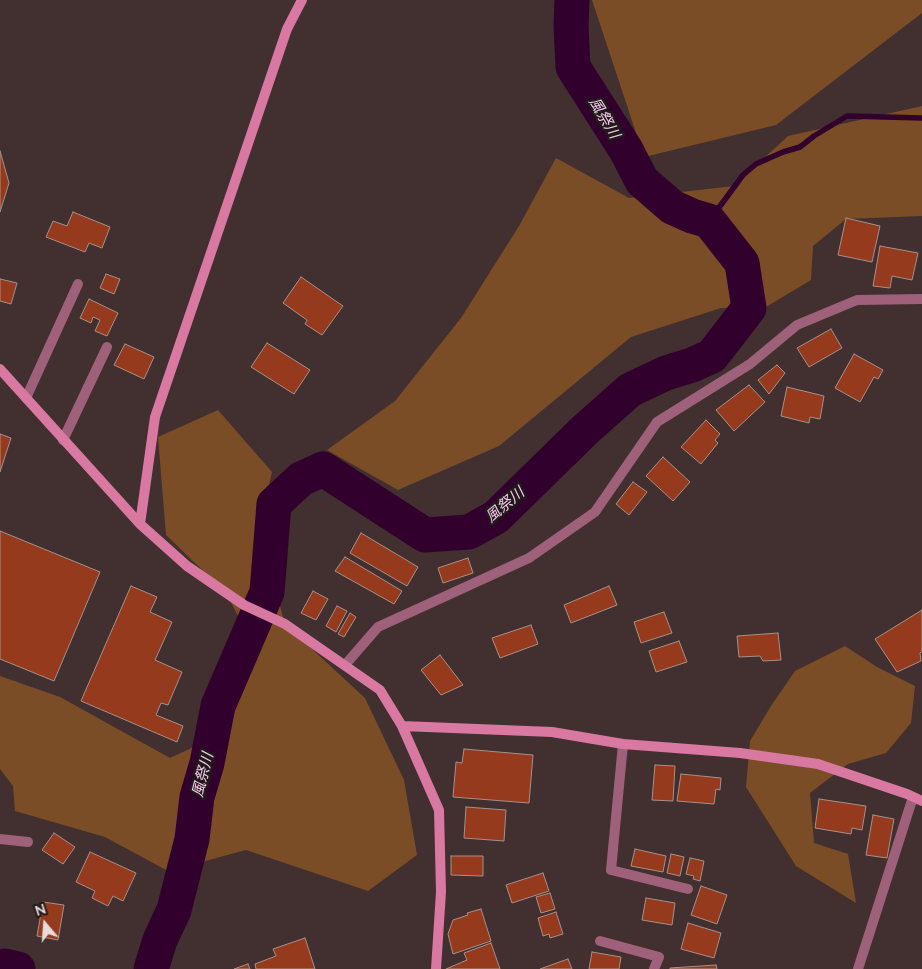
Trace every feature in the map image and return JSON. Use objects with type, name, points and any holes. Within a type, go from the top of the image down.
[{"type":"street","points":[[140,524],[155,417],[288,29],[302,0]]},
{"type":"street","points":[[26,398],[78,284]]},
{"type":"street","points":[[345,665],[378,627],[528,558],[595,512],[657,422],[750,364],[797,325],[857,300],[922,299]]},
{"type":"street","points":[[63,440],[107,347]]},
{"type":"street","points":[[0,369],[140,524],[187,566],[244,605],[286,624],[380,690],[402,726],[439,810],[441,892],[436,969]]},
{"type":"street","points":[[402,726],[552,732],[623,744],[740,753],[818,764],[918,799],[858,969]]},
{"type":"street","points":[[623,744],[611,870],[688,890]]},
{"type":"street","points":[[0,839],[28,842]]},
{"type":"street","points":[[600,941],[659,957],[654,969]]},
{"type":"shaded area","points":[[592,0],[922,0],[922,13],[776,125],[644,157]]},
{"type":"shaded area","points":[[922,106],[922,216],[846,219],[813,246],[811,280],[766,307],[721,308],[631,337],[499,446],[398,490],[327,450],[395,401],[461,318],[519,226],[556,158],[629,198],[734,186],[788,136]]},
{"type":"shaded area","points":[[218,410],[272,472],[259,530],[285,624],[365,698],[404,780],[417,855],[368,891],[246,850],[168,871],[105,837],[15,811],[13,786],[0,769],[0,676],[60,697],[170,758],[213,738],[248,635],[226,593],[166,535],[158,437]]},
{"type":"shaded area","points":[[845,646],[877,667],[915,686],[911,723],[886,753],[848,764],[810,793],[814,843],[848,854],[856,903],[796,866],[746,787],[750,741],[795,671]]},
{"type":"building","points":[[0,151],[9,183],[0,212]]},
{"type":"building","points":[[73,212],[110,227],[102,248],[89,243],[85,252],[46,237],[53,221],[67,226]]},
{"type":"building","points":[[846,218],[880,226],[872,262],[838,255]]},
{"type":"building","points":[[880,246],[918,253],[912,280],[892,276],[890,288],[873,286]]},
{"type":"building","points":[[106,274],[120,279],[114,294],[100,288]]},
{"type":"building","points":[[301,277],[343,306],[322,335],[305,324],[307,320],[283,303]]},
{"type":"building","points":[[0,279],[17,283],[11,304],[0,301]]},
{"type":"building","points":[[89,299],[118,313],[107,336],[95,331],[100,320],[93,317],[91,323],[80,318]]},
{"type":"building","points":[[831,329],[842,348],[809,367],[797,348]]},
{"type":"building","points":[[267,343],[310,370],[294,394],[251,367]]},
{"type":"building","points":[[125,344],[154,357],[144,379],[114,365]]},
{"type":"building","points":[[854,354],[883,370],[878,379],[874,377],[860,402],[835,388]]},
{"type":"building","points":[[777,365],[785,373],[769,394],[758,380]]},
{"type":"building","points":[[749,385],[765,402],[734,431],[716,410]]},
{"type":"building","points":[[787,387],[824,396],[820,419],[810,417],[809,423],[781,416]]},
{"type":"building","points":[[706,420],[720,434],[715,440],[718,443],[701,464],[681,447]]},
{"type":"building","points":[[0,434],[11,438],[0,472]]},
{"type":"building","points":[[663,457],[690,482],[673,501],[646,476]]},
{"type":"building","points":[[633,482],[647,492],[629,515],[616,504]]},
{"type":"building","points":[[0,531],[100,572],[54,681],[0,659]]},
{"type":"building","points":[[361,533],[418,567],[407,586],[350,553]]},
{"type":"building","points":[[345,557],[402,591],[394,604],[335,571]]},
{"type":"building","points":[[468,558],[473,573],[443,583],[438,568]]},
{"type":"building","points":[[131,586],[157,597],[150,612],[172,622],[155,660],[182,672],[168,705],[161,703],[156,715],[183,726],[177,742],[81,701]]},
{"type":"building","points":[[609,586],[617,605],[571,623],[564,605]]},
{"type":"building","points":[[313,591],[328,599],[316,620],[301,613]]},
{"type":"building","points":[[337,606],[347,611],[336,632],[326,626]]},
{"type":"building","points":[[922,610],[921,661],[897,672],[875,639]]},
{"type":"building","points":[[664,612],[672,633],[641,643],[634,622]]},
{"type":"building","points":[[350,613],[356,617],[344,637],[338,634]]},
{"type":"building","points":[[531,625],[538,644],[500,658],[492,638]]},
{"type":"building","points":[[778,633],[781,660],[763,661],[760,656],[739,657],[737,636]]},
{"type":"building","points":[[679,641],[687,662],[656,672],[649,651]]},
{"type":"building","points":[[440,655],[463,685],[441,695],[421,670]]},
{"type":"building","points":[[464,749],[533,755],[529,803],[453,797],[456,762],[462,763]]},
{"type":"building","points":[[655,765],[675,766],[673,801],[652,800]]},
{"type":"building","points":[[681,774],[721,778],[720,790],[716,789],[714,804],[677,801]]},
{"type":"building","points":[[819,799],[866,806],[862,830],[852,828],[851,834],[815,828]]},
{"type":"building","points":[[466,807],[506,810],[504,841],[464,838]]},
{"type":"building","points":[[873,815],[894,819],[887,858],[866,855]]},
{"type":"building","points":[[54,833],[75,847],[63,864],[42,850]]},
{"type":"building","points":[[635,849],[666,856],[663,872],[631,866]]},
{"type":"building","points":[[90,852],[136,873],[123,901],[113,896],[108,906],[92,898],[95,891],[76,882]]},
{"type":"building","points":[[671,854],[684,857],[680,876],[667,873]]},
{"type":"building","points":[[451,856],[483,856],[483,876],[451,875]]},
{"type":"building","points":[[690,858],[704,861],[700,881],[693,879],[694,876],[686,874]]},
{"type":"building","points":[[543,873],[549,891],[512,903],[506,885]]},
{"type":"building","points":[[701,886],[727,895],[717,924],[691,915]]},
{"type":"building","points":[[550,893],[555,909],[541,913],[536,897]]},
{"type":"building","points":[[646,898],[675,903],[672,925],[642,920]]},
{"type":"building","points":[[43,902],[64,905],[58,940],[37,936]]},
{"type":"building","points":[[481,909],[491,941],[453,954],[448,934],[453,920]]},
{"type":"building","points":[[556,912],[563,934],[550,938],[549,934],[543,936],[538,918]]},
{"type":"building","points":[[688,923],[721,933],[714,958],[681,949]]},
{"type":"building","points":[[305,938],[315,969],[256,969],[255,964],[276,956],[273,949]]},
{"type":"building","points":[[491,943],[500,969],[446,969],[467,960],[464,953]]},
{"type":"building","points":[[592,952],[621,957],[619,969],[589,969]]},
{"type":"building","points":[[568,959],[572,969],[540,969]]},
{"type":"building","points":[[248,964],[250,969],[234,969]]},
{"type":"building","points":[[716,965],[717,969],[670,969],[670,968]]},
{"type":"waterway","name":"風祭川","points":[[151,969],[160,940],[174,910],[192,839],[197,797],[207,763],[218,706],[267,592],[274,504],[301,479],[323,469],[425,535],[469,532],[496,517],[586,429],[630,390],[666,373],[692,365],[712,356],[749,308],[742,263],[709,221],[672,207],[642,181],[626,150],[573,67],[572,0]]},
{"type":"waterway","points":[[709,221],[743,175],[756,164],[800,147],[847,116],[922,118]]},
{"type":"waterway","name":"風祭川","points":[[3,969],[5,966],[18,969]]}]
